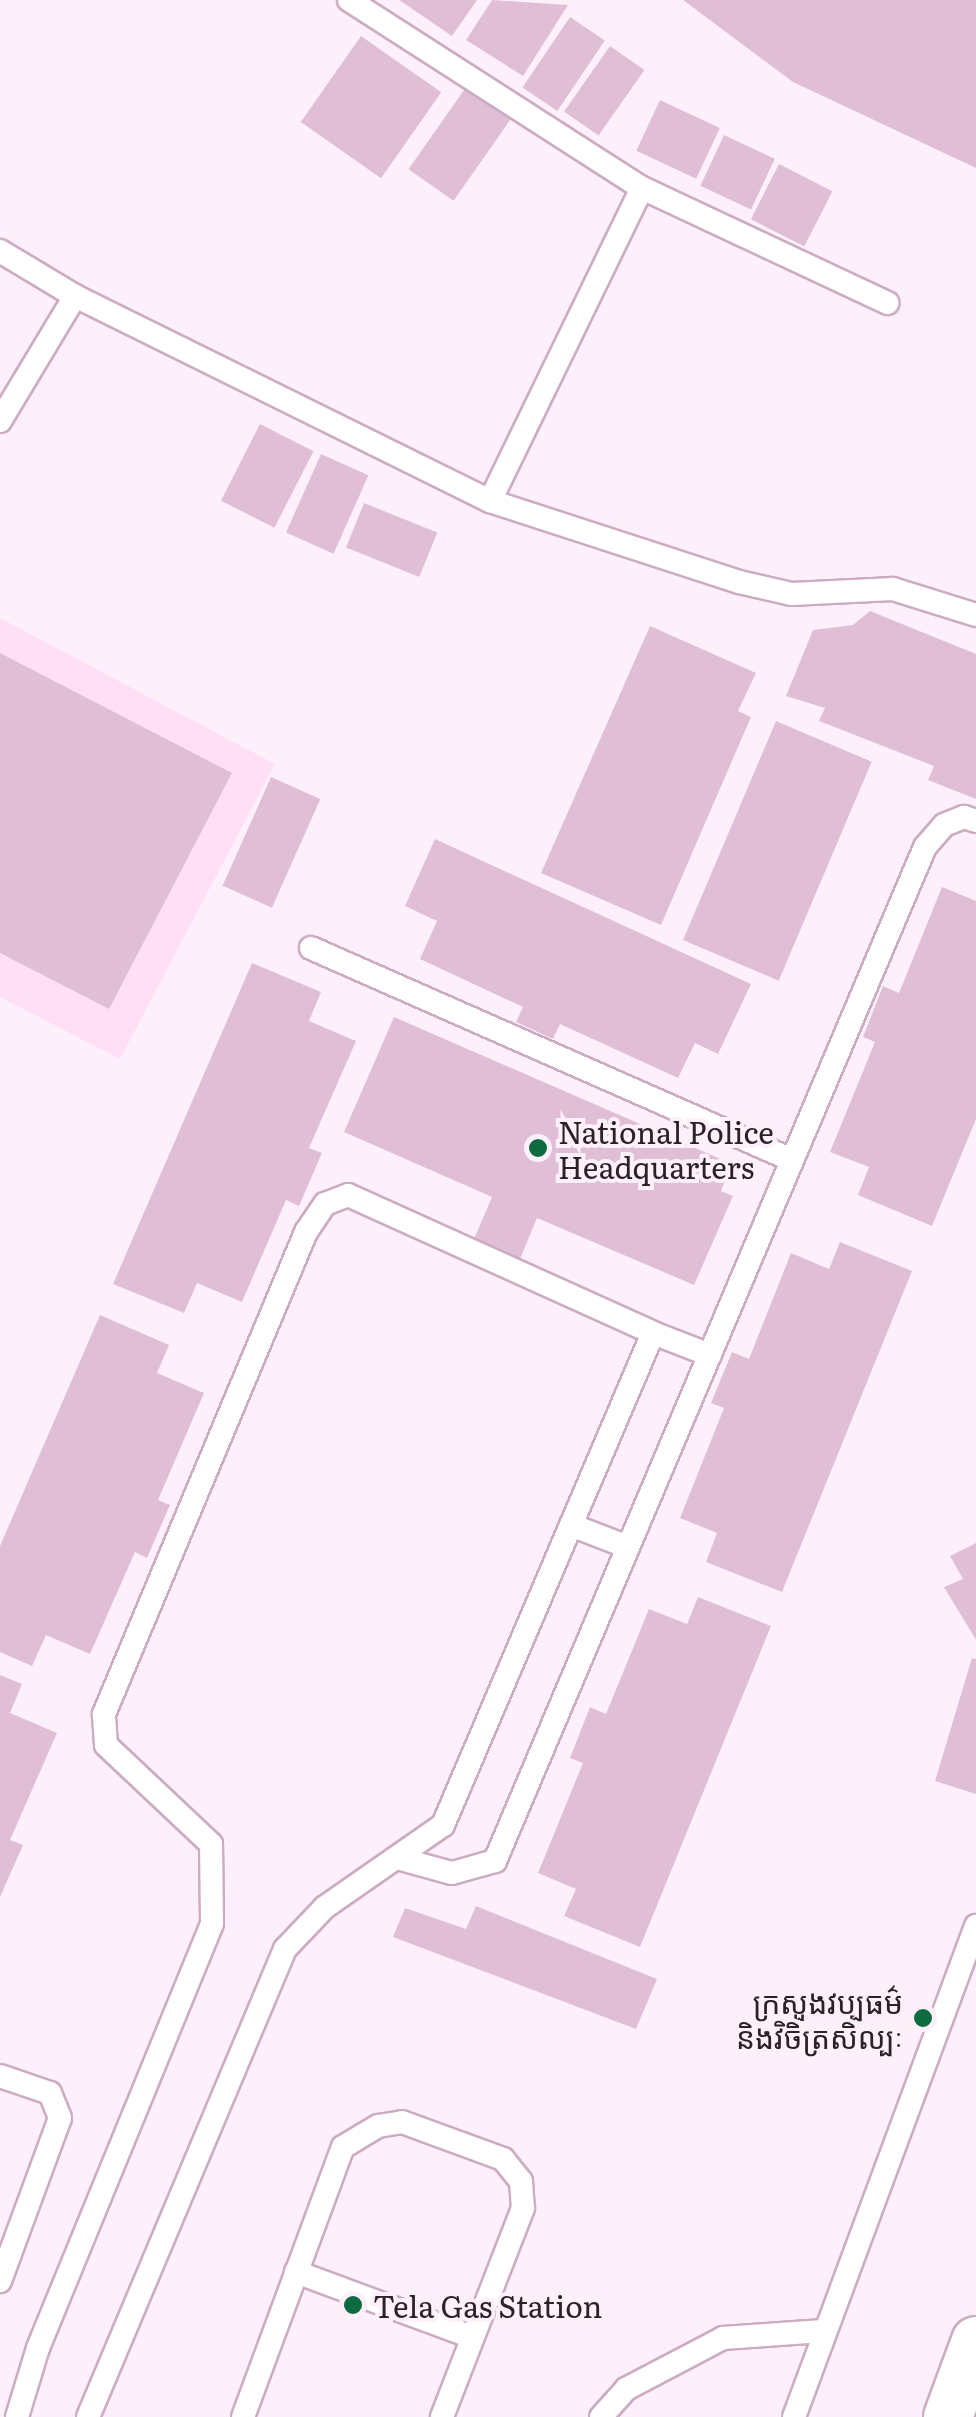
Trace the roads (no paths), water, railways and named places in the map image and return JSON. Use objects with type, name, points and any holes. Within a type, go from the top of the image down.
[{"type":"street","points":[[948,2417],[976,2341]]},
{"type":"lane","points":[[348,0],[642,188],[887,304]]},
{"type":"lane","points":[[490,502],[642,188]]},
{"type":"lane","points":[[0,251],[74,296],[490,502],[739,582],[792,594],[893,589],[976,615]]},
{"type":"lane","points":[[0,420],[74,296]]},
{"type":"lane","points":[[396,1858],[452,1873],[495,1861],[925,847],[944,825],[964,817],[976,820]]},
{"type":"lane","points":[[311,948],[792,1160]]},
{"type":"lane","points":[[17,2417],[38,2348],[212,1922],[211,1844],[106,1745],[104,1714],[306,1232],[325,1204],[348,1195],[710,1355]]},
{"type":"lane","points":[[88,2417],[285,1948],[324,1907],[443,1826],[653,1333]]},
{"type":"lane","points":[[571,1525],[628,1547]]},
{"type":"lane","points":[[794,2417],[976,1926]]},
{"type":"lane","points":[[0,2076],[50,2092],[60,2118],[0,2281]]},
{"type":"lane","points":[[243,2417],[342,2147],[378,2126],[402,2122],[503,2158],[521,2182],[523,2208],[442,2417]]},
{"type":"lane","points":[[296,2272],[472,2336]]},
{"type":"lane","points":[[601,2417],[626,2389],[724,2338],[823,2331]]},
{"type":"place","name":"National Police Headquarters","points":[[538,1148]]},
{"type":"place","name":"ក្រសួងវប្បធម៌ និងវិចិត្រសិល្បៈ","points":[[923,2018]]},
{"type":"place","name":"Tela Gas Station","points":[[353,2305]]}]
